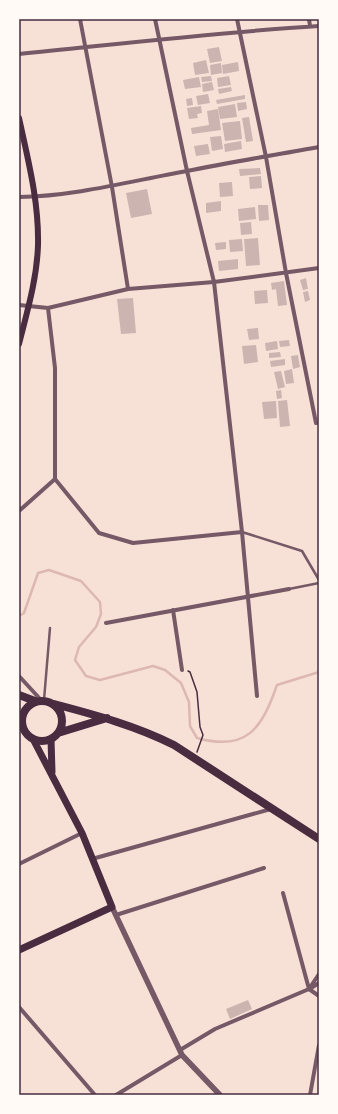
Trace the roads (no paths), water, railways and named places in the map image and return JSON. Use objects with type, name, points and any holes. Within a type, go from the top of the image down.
[{"type":"highway","points":[[19,695],[108,718],[151,734],[174,745],[319,839]]},
{"type":"highway","points":[[40,700],[25,710],[21,725],[33,739],[46,741],[58,733],[62,725],[62,716],[54,704]]},
{"type":"highway","points":[[58,733],[108,718]]},
{"type":"main road","points":[[19,118],[36,197],[38,245],[36,272],[19,344]]},
{"type":"main road","points":[[19,950],[112,907],[82,833],[33,739]]},
{"type":"main road","points":[[51,739],[52,774]]},
{"type":"street","points":[[80,19],[112,186],[128,289]]},
{"type":"street","points":[[155,19],[158,41],[187,171],[214,282],[242,532],[257,696]]},
{"type":"street","points":[[237,19],[266,157],[286,273],[316,423]]},
{"type":"street","points":[[309,19],[310,26]]},
{"type":"street","points":[[19,54],[158,41],[239,30],[319,26]]},
{"type":"street","points":[[19,197],[36,197],[112,186],[319,147]]},
{"type":"street","points":[[19,305],[48,308],[128,289],[214,282],[319,268]]},
{"type":"street","points":[[48,308],[56,368],[55,479],[99,533],[133,543],[242,532]]},
{"type":"street","points":[[19,511],[55,479]]},
{"type":"street","points":[[106,623],[289,589]]},
{"type":"street","points":[[173,610],[182,670]]},
{"type":"street","points":[[19,676],[40,700]]},
{"type":"street","points":[[92,859],[271,809]]},
{"type":"street","points":[[19,864],[82,833]]},
{"type":"street","points":[[116,916],[264,868]]},
{"type":"street","points":[[283,893],[309,989],[319,996]]},
{"type":"street","points":[[112,907],[181,1053],[220,1095]]},
{"type":"street","points":[[309,989],[319,974]]},
{"type":"street","points":[[116,1095],[215,1029],[309,989],[319,983]]},
{"type":"street","points":[[19,1007],[95,1095]]},
{"type":"street","points":[[310,1095],[319,1045]]},
{"type":"lane","points":[[242,532],[302,551],[319,580]]},
{"type":"lane","points":[[289,589],[319,583]]},
{"type":"lane","points":[[40,700],[50,628]]},
{"type":"waterway","points":[[19,616],[24,613],[38,573],[49,570],[81,581],[100,602],[101,614],[96,627],[79,647],[75,660],[86,676],[100,680],[153,666],[165,670],[181,683],[189,702],[190,726],[197,738],[214,742],[228,742],[240,739],[250,733],[265,713],[277,685],[319,672]]}]
